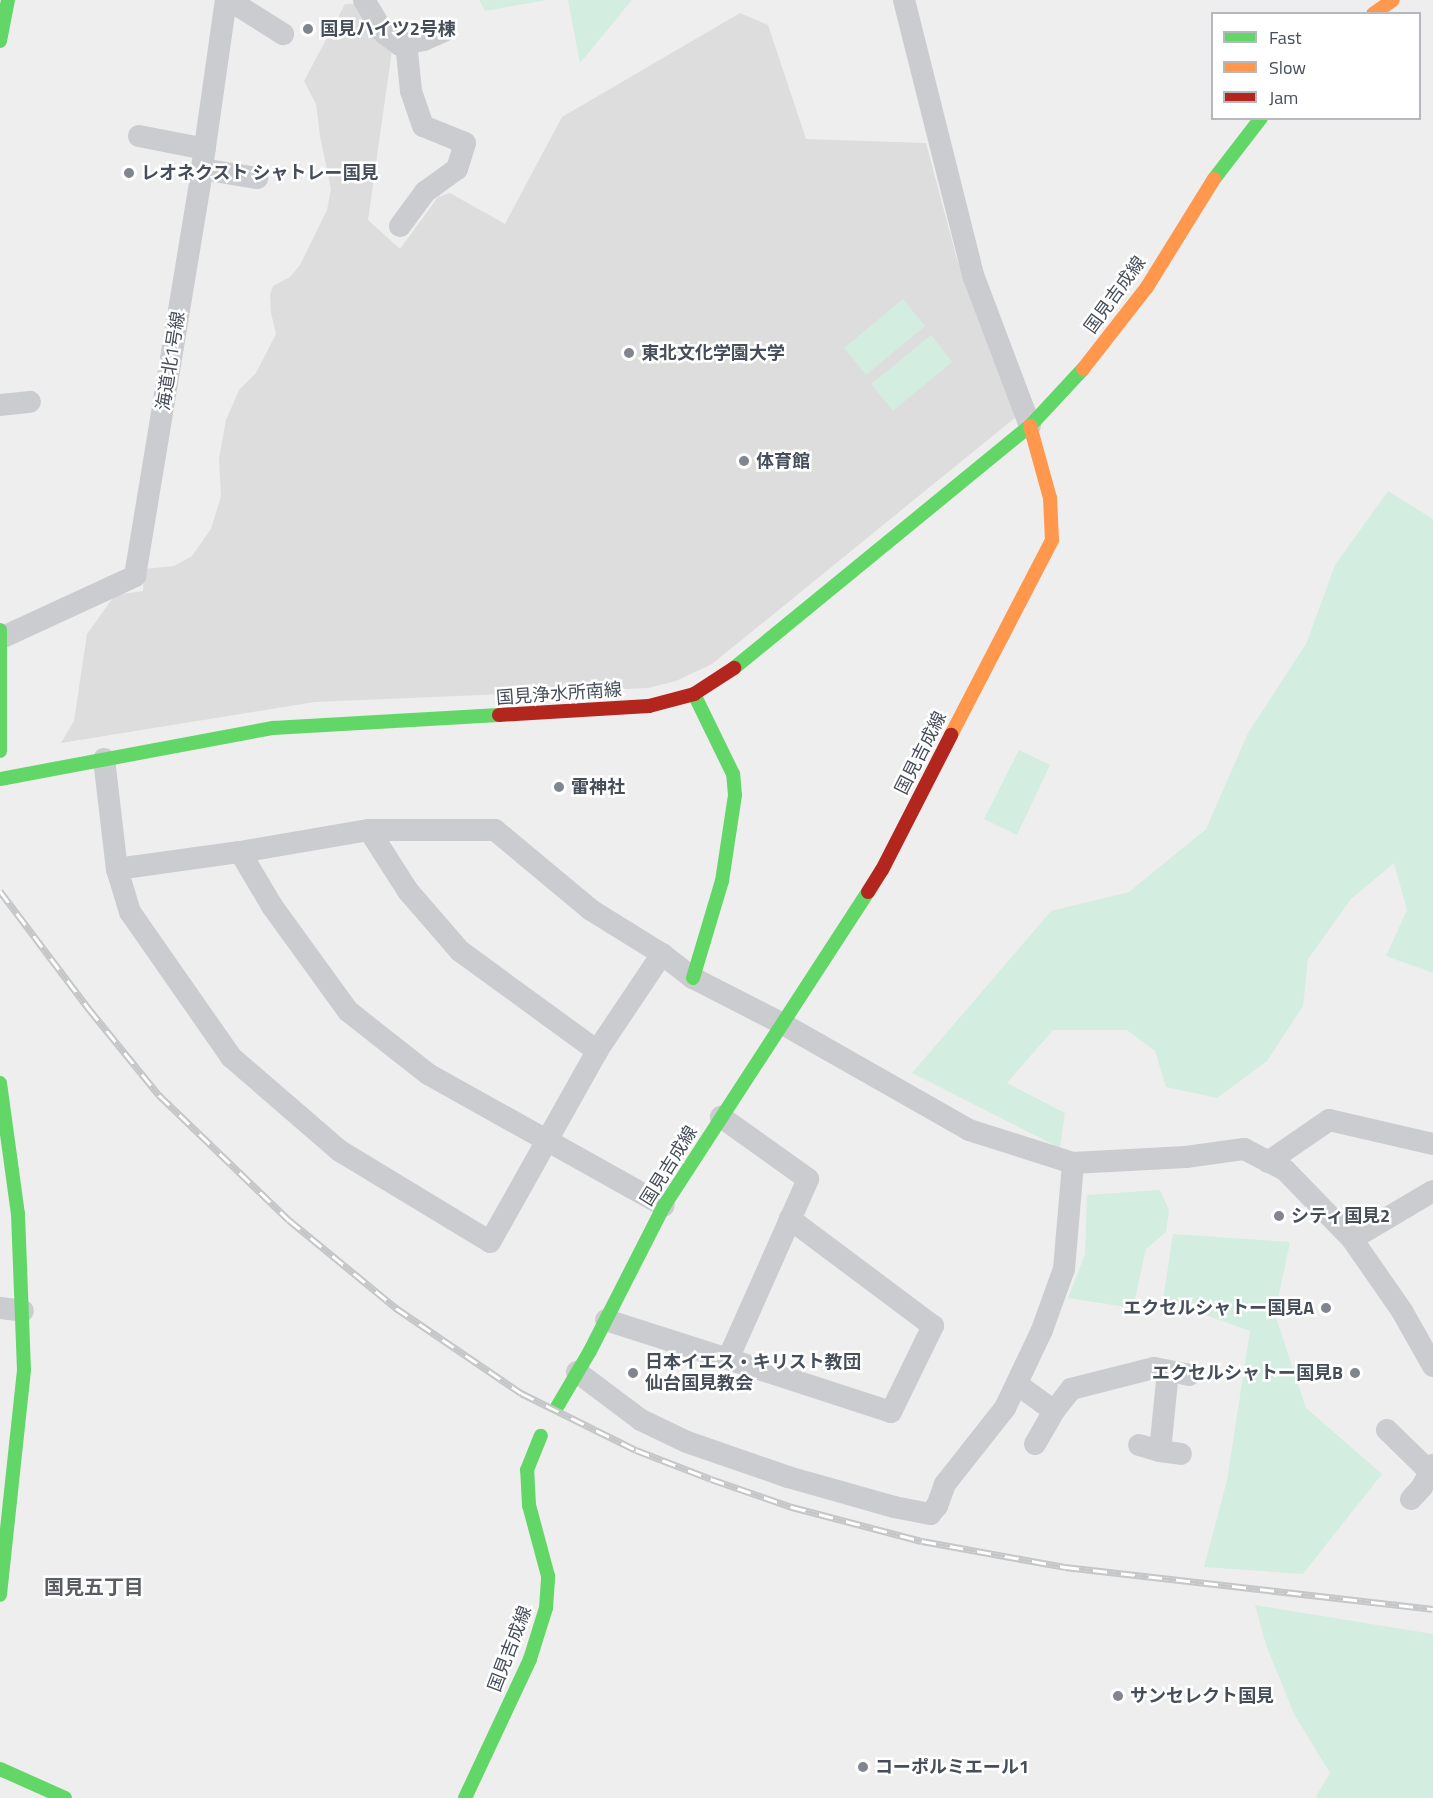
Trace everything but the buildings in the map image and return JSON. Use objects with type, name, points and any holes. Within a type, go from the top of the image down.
[{"type":"street","points":[[0,41],[8,0]]},
{"type":"street","points":[[227,0],[283,34]]},
{"type":"street","name":"海道北1号線","points":[[1,634],[135,576],[204,159],[227,0]]},
{"type":"street","points":[[364,0],[384,33],[400,45],[424,40],[444,31]]},
{"type":"street","points":[[904,0],[973,274],[1030,426]]},
{"type":"street","points":[[1376,12],[1393,0]]},
{"type":"street","points":[[400,226],[425,192],[457,169],[465,142],[423,126],[411,91],[406,43]]},
{"type":"street","name":"国見吉成線","points":[[557,1407],[606,1320],[664,1206],[780,1023],[882,870],[1052,540],[1050,498],[1030,426],[1083,368],[1147,287],[1207,188],[1259,120]]},
{"type":"street","points":[[139,136],[257,178]]},
{"type":"street","points":[[0,405],[30,402]]},
{"type":"street","name":"国見浄水所南線","points":[[0,779],[273,729],[648,706],[676,701],[694,694],[734,668],[1030,426]]},
{"type":"street","points":[[0,751],[1,634]]},
{"type":"street","points":[[693,978],[722,881],[735,795],[733,774],[694,694]]},
{"type":"street","points":[[104,759],[117,869],[130,912],[231,1057],[340,1151],[490,1242],[597,1051],[662,954]]},
{"type":"street","points":[[117,869],[240,852],[369,830],[495,830],[591,910],[662,954],[693,978],[780,1023],[969,1130],[1073,1164],[1186,1157],[1244,1149],[1285,1170],[1352,1239],[1402,1311],[1433,1366]]},
{"type":"street","points":[[369,830],[408,891],[460,951],[597,1051]]},
{"type":"street","points":[[240,852],[272,906],[348,1011],[428,1074],[664,1206]]},
{"type":"street","points":[[0,1083],[18,1214],[23,1311],[22,1392],[0,1595]]},
{"type":"street","points":[[721,1117],[808,1179],[728,1359]]},
{"type":"street","points":[[1268,1162],[1329,1120],[1433,1144]]},
{"type":"street","points":[[577,1372],[641,1420],[687,1442],[788,1476],[894,1507],[930,1514],[937,1506],[945,1484],[1005,1408],[1042,1330],[1064,1269],[1073,1164]]},
{"type":"street","points":[[1352,1239],[1433,1191]]},
{"type":"street","points":[[606,1320],[891,1412],[933,1326],[790,1219]]},
{"type":"street","points":[[0,1308],[23,1311]]},
{"type":"street","points":[[1035,1444],[1071,1389],[1154,1368],[1178,1373],[1160,1450]]},
{"type":"street","points":[[1018,1384],[1054,1412]]},
{"type":"street","points":[[1387,1431],[1431,1468],[1422,1487],[1411,1499]]},
{"type":"street","name":"国見吉成線","points":[[465,1798],[530,1659],[546,1608],[548,1575],[529,1506],[526,1470],[541,1436]]},
{"type":"street","points":[[0,1769],[65,1798]]},
{"type":"shaded area","name":"東北文化学園大学","points":[[345,4],[360,4],[392,50],[368,220],[400,249],[438,197],[450,193],[505,224],[562,117],[740,13],[768,25],[806,139],[926,143],[957,259],[1016,417],[712,664],[676,681],[648,688],[315,702],[61,743],[74,721],[87,634],[115,595],[143,591],[144,569],[174,566],[192,556],[211,529],[221,496],[219,459],[226,420],[239,390],[256,373],[276,334],[271,313],[270,295],[273,286],[290,277],[300,265],[327,210],[331,189],[316,104],[304,81]]},
{"type":"green space","points":[[479,0],[546,0],[485,11]]},
{"type":"green space","points":[[568,0],[632,0],[580,63]]},
{"type":"green space","points":[[903,299],[925,326],[866,375],[844,348]]},
{"type":"green space","points":[[931,335],[952,362],[893,411],[871,384]]},
{"type":"green space","points":[[1388,491],[1433,519],[1433,973],[1386,956],[1407,910],[1394,863],[1351,899],[1308,959],[1303,1006],[1267,1061],[1217,1098],[1166,1087],[1155,1051],[1127,1030],[1053,1030],[1007,1083],[1065,1113],[1060,1148],[912,1073],[1051,911],[1129,892],[1206,829],[1248,733],[1306,644],[1335,565]]},
{"type":"green space","points":[[1019,750],[1050,765],[1017,835],[984,819]]},
{"type":"green space","points":[[1160,1190],[1169,1210],[1166,1232],[1146,1249],[1133,1308],[1068,1298],[1085,1254],[1087,1195]]},
{"type":"green space","points":[[1173,1234],[1290,1242],[1275,1314],[1306,1408],[1382,1474],[1303,1574],[1204,1567],[1227,1480],[1250,1331],[1163,1300]]},
{"type":"green space","points":[[1255,1605],[1433,1634],[1433,1798],[1315,1798],[1330,1773],[1294,1714],[1266,1645]]},
{"type":"railway","points":[[0,891],[89,1009],[159,1095],[289,1220],[396,1308],[521,1393],[636,1450],[711,1479],[792,1507],[922,1541],[1065,1567],[1433,1609]]},
{"type":"traffic: fast","points":[[0,41],[8,0]]},
{"type":"traffic: fast","points":[[1214,179],[1259,120]]},
{"type":"traffic: fast","points":[[734,668],[1030,426],[1083,369]]},
{"type":"traffic: fast","points":[[0,630],[0,751]]},
{"type":"traffic: fast","points":[[693,978],[722,881],[735,795],[733,774],[694,694]]},
{"type":"traffic: fast","points":[[0,779],[273,728],[499,715]]},
{"type":"traffic: fast","points":[[557,1407],[590,1351],[664,1206],[868,892]]},
{"type":"traffic: fast","points":[[0,1083],[18,1214],[24,1370],[0,1595]]},
{"type":"traffic: fast","points":[[465,1798],[530,1659],[546,1608],[548,1576],[529,1505],[527,1470],[541,1436]]},
{"type":"traffic: fast","points":[[0,1769],[65,1798]]},
{"type":"traffic: slow","points":[[1376,12],[1393,0]]},
{"type":"traffic: slow","points":[[1083,369],[1147,287],[1214,179]]},
{"type":"traffic: slow","points":[[951,735],[1052,540],[1050,498],[1030,426]]},
{"type":"traffic: jam","points":[[499,715],[649,706],[694,694],[734,668]]},
{"type":"traffic: jam","points":[[868,892],[882,870],[951,735]]},
{"type":"place","name":"国見ハイツ2号棟","points":[[308,29]]},
{"type":"place","name":"レオネクスト シャトレー国見","points":[[129,173]]},
{"type":"place","name":"東北文化学園大学","points":[[629,353]]},
{"type":"place","name":"体育館","points":[[744,461]]},
{"type":"place","name":"雷神社","points":[[559,787]]},
{"type":"place","name":"シティ国見2","points":[[1279,1216]]},
{"type":"place","name":"エクセルシャトー国見A","points":[[1326,1308]]},
{"type":"place","name":"日本イエス・キリスト教団 仙台国見教会","points":[[633,1373]]},
{"type":"place","name":"エクセルシャトー国見B","points":[[1355,1373]]},
{"type":"place","name":"サンセレクト国見","points":[[1118,1696]]},
{"type":"place","name":"コーポルミエール1","points":[[863,1767]]},
{"type":"district","name":"国見五丁目","points":[[94,1586]]}]
